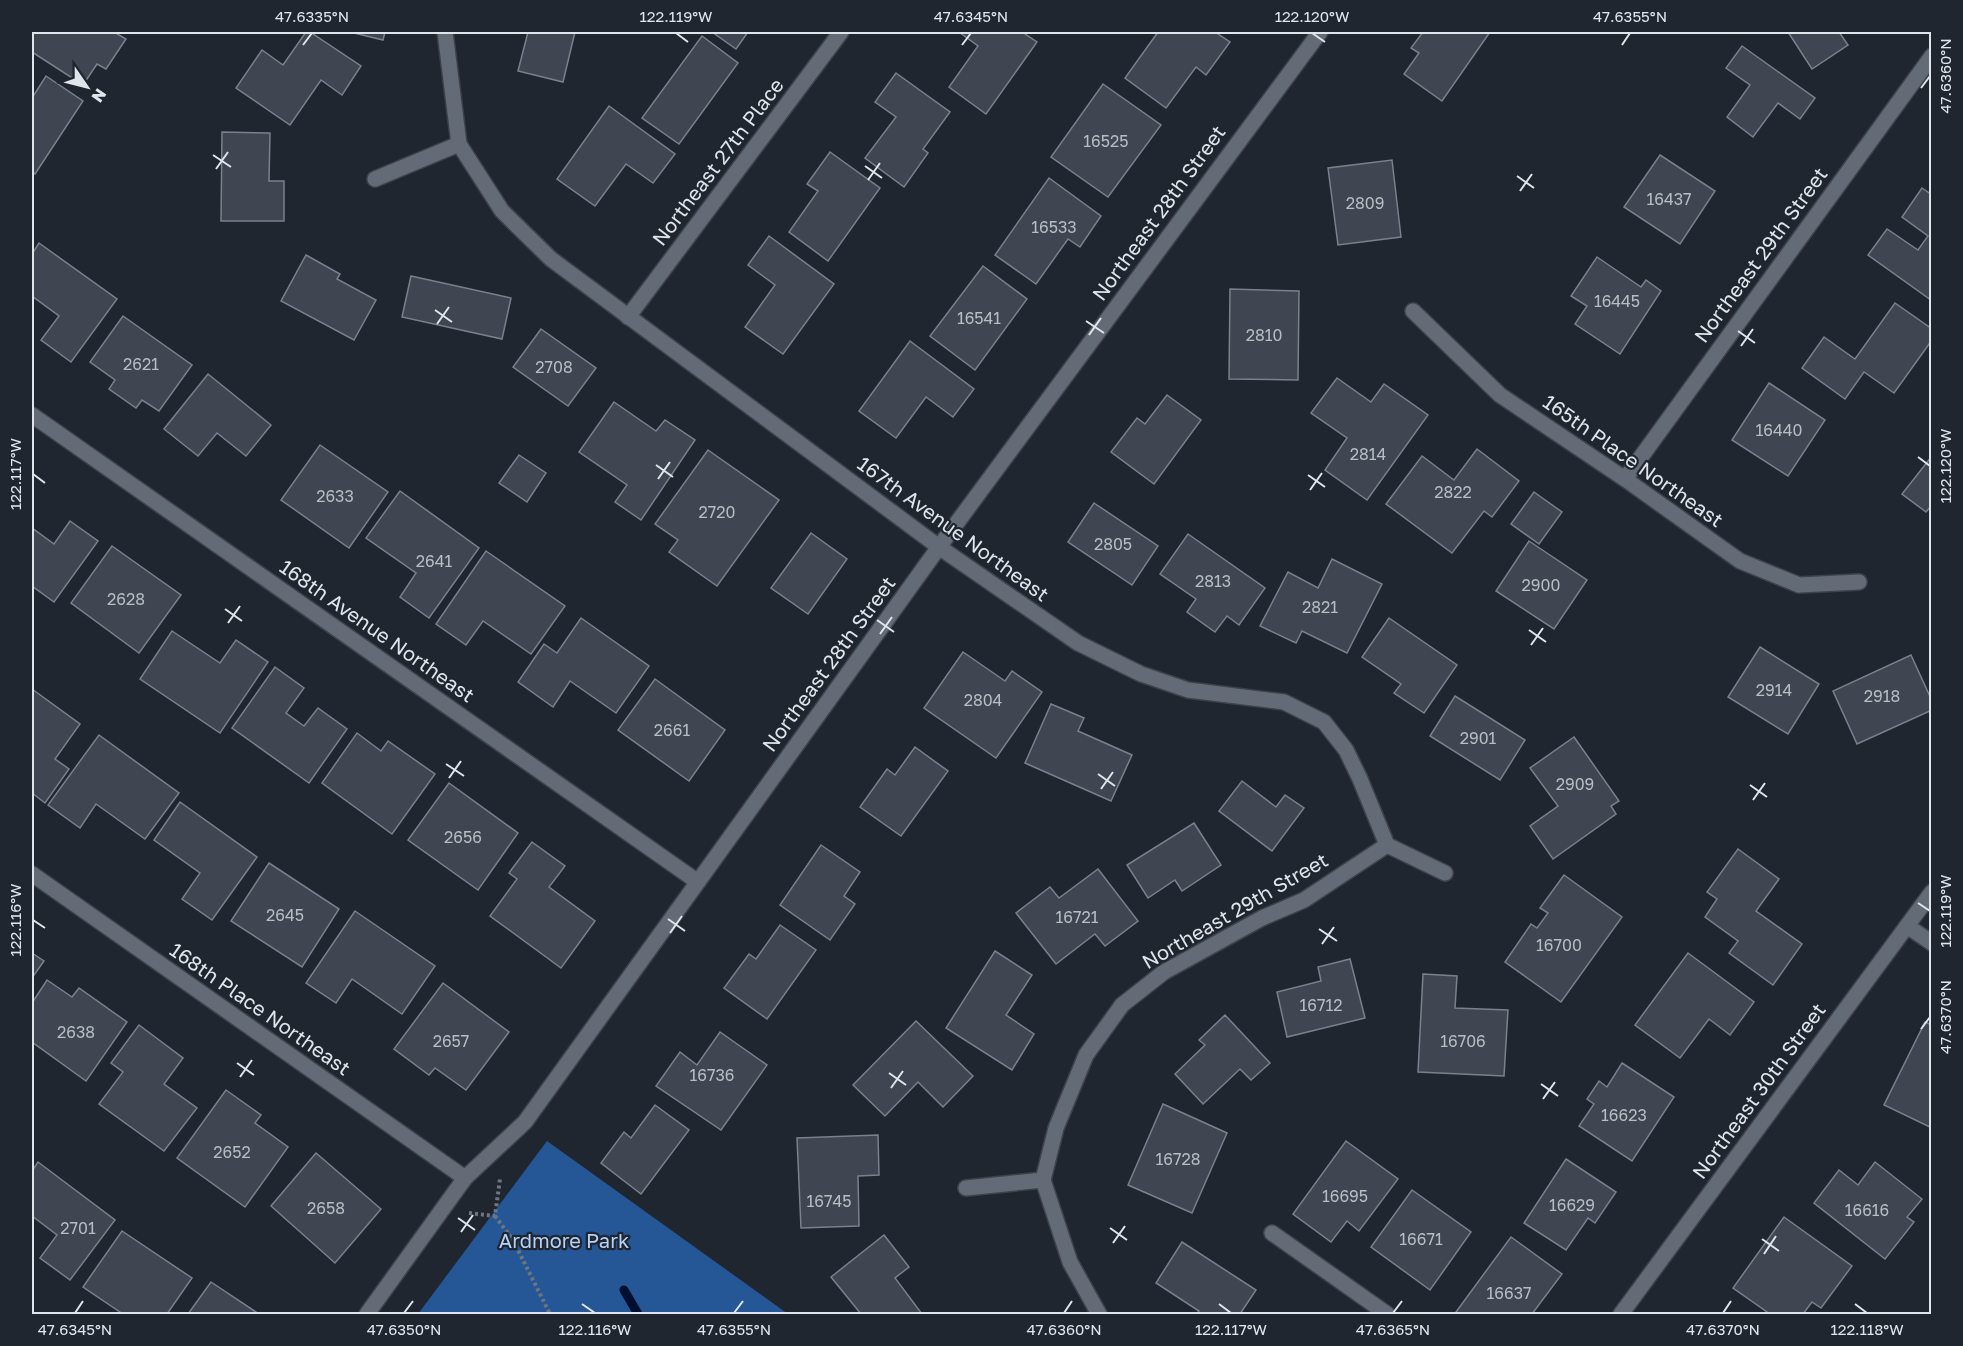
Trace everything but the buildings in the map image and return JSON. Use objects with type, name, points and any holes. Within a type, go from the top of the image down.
[{"type":"street","points":[[375,179],[459,144],[444,32]]},
{"type":"street","name":"Northeast 27th Place","points":[[628,317],[842,32]]},
{"type":"street","name":"Northeast 28th Street","points":[[367,1314],[465,1179],[525,1122],[939,547],[1320,32]]},
{"type":"street","name":"Northeast 29th Street","points":[[1625,479],[1932,56]]},
{"type":"street","name":"167th Avenue Northeast","points":[[459,144],[502,212],[550,259],[939,547],[1078,643],[1141,674],[1188,690],[1284,702],[1324,722],[1346,750],[1387,845]]},
{"type":"street","name":"165th Place Northeast","points":[[1413,311],[1500,395],[1625,479],[1740,561],[1799,585],[1859,582]]},
{"type":"street","name":"168th Avenue Northeast","points":[[32,415],[698,882]]},
{"type":"street","points":[[1387,845],[1445,873]]},
{"type":"street","name":"Northeast 29th Street","points":[[1043,1180],[1056,1128],[1086,1055],[1122,1005],[1164,972],[1262,918],[1304,900],[1387,845]]},
{"type":"street","name":"168th Place Northeast","points":[[32,874],[465,1179]]},
{"type":"street","name":"Northeast 30th Street","points":[[1621,1314],[1932,892]]},
{"type":"street","points":[[1907,926],[1932,943]]},
{"type":"street","points":[[966,1188],[1043,1180],[1070,1262],[1099,1314]]},
{"type":"street","points":[[1272,1233],[1387,1314]]},
{"type":"path","points":[[501,1175],[495,1216],[513,1240],[550,1314]]},
{"type":"path","points":[[464,1212],[495,1216]]},
{"type":"green space","name":"Ardmore Park","points":[[547,1141],[788,1314],[418,1314]]},
{"type":"waterway","points":[[624,1290],[638,1314]]}]
